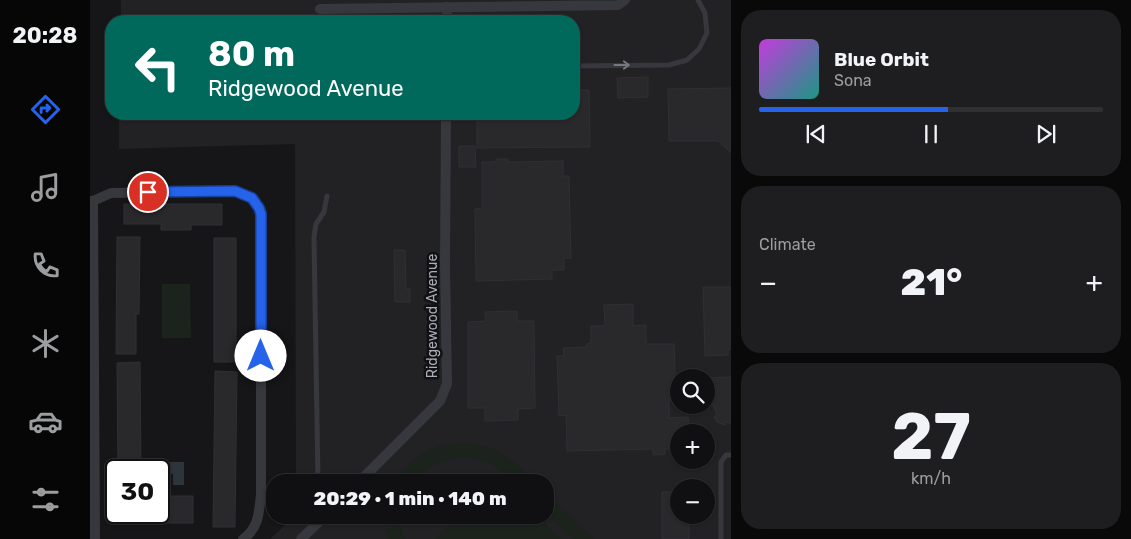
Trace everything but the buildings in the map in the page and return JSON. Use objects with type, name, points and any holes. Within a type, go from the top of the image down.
[{"type":"street","points":[[320,9],[618,5],[625,0]]},
{"type":"street","points":[[447,7],[447,15]]},
{"type":"street","name":"Ridgewood Avenue","points":[[367,474],[440,400],[446,384],[446,120]]},
{"type":"street","points":[[95,539],[92,201],[111,193],[235,191],[252,198],[261,214],[260,494],[258,518],[255,526],[251,533],[243,539]]},
{"type":"street","points":[[301,539],[315,524]]},
{"type":"lane","points":[[580,66],[669,65],[687,60],[699,49],[707,32],[705,12],[698,0]]},
{"type":"lane","points":[[318,474],[314,237],[316,224],[324,212],[327,196]]},
{"type":"lane","points":[[721,539],[721,462],[726,455],[731,455]]},
{"type":"shaded area","points":[[121,0],[731,0],[731,539],[270,539],[286,524],[554,524],[554,474],[296,474],[295,144],[119,149],[119,120],[580,120],[580,15],[121,15]]},
{"type":"shaded area","points":[[162,284],[190,284],[191,338],[162,338]]},
{"type":"shaded area","points":[[461,442],[474,443],[494,449],[511,459],[528,474],[504,474],[491,465],[481,461],[459,458],[439,463],[421,474],[399,474],[422,453]]},
{"type":"shaded area","points":[[170,462],[184,462],[184,485],[173,485],[173,474],[170,474]]},
{"type":"shaded area","points":[[554,500],[595,539],[572,539],[554,522]]},
{"type":"shaded area","points":[[386,524],[402,524],[405,539],[388,539]]},
{"type":"shaded area","points":[[450,524],[545,524],[561,539],[436,539]]},
{"type":"route","points":[[148,192],[235,191],[252,198],[257,204],[261,214],[261,356]]}]
